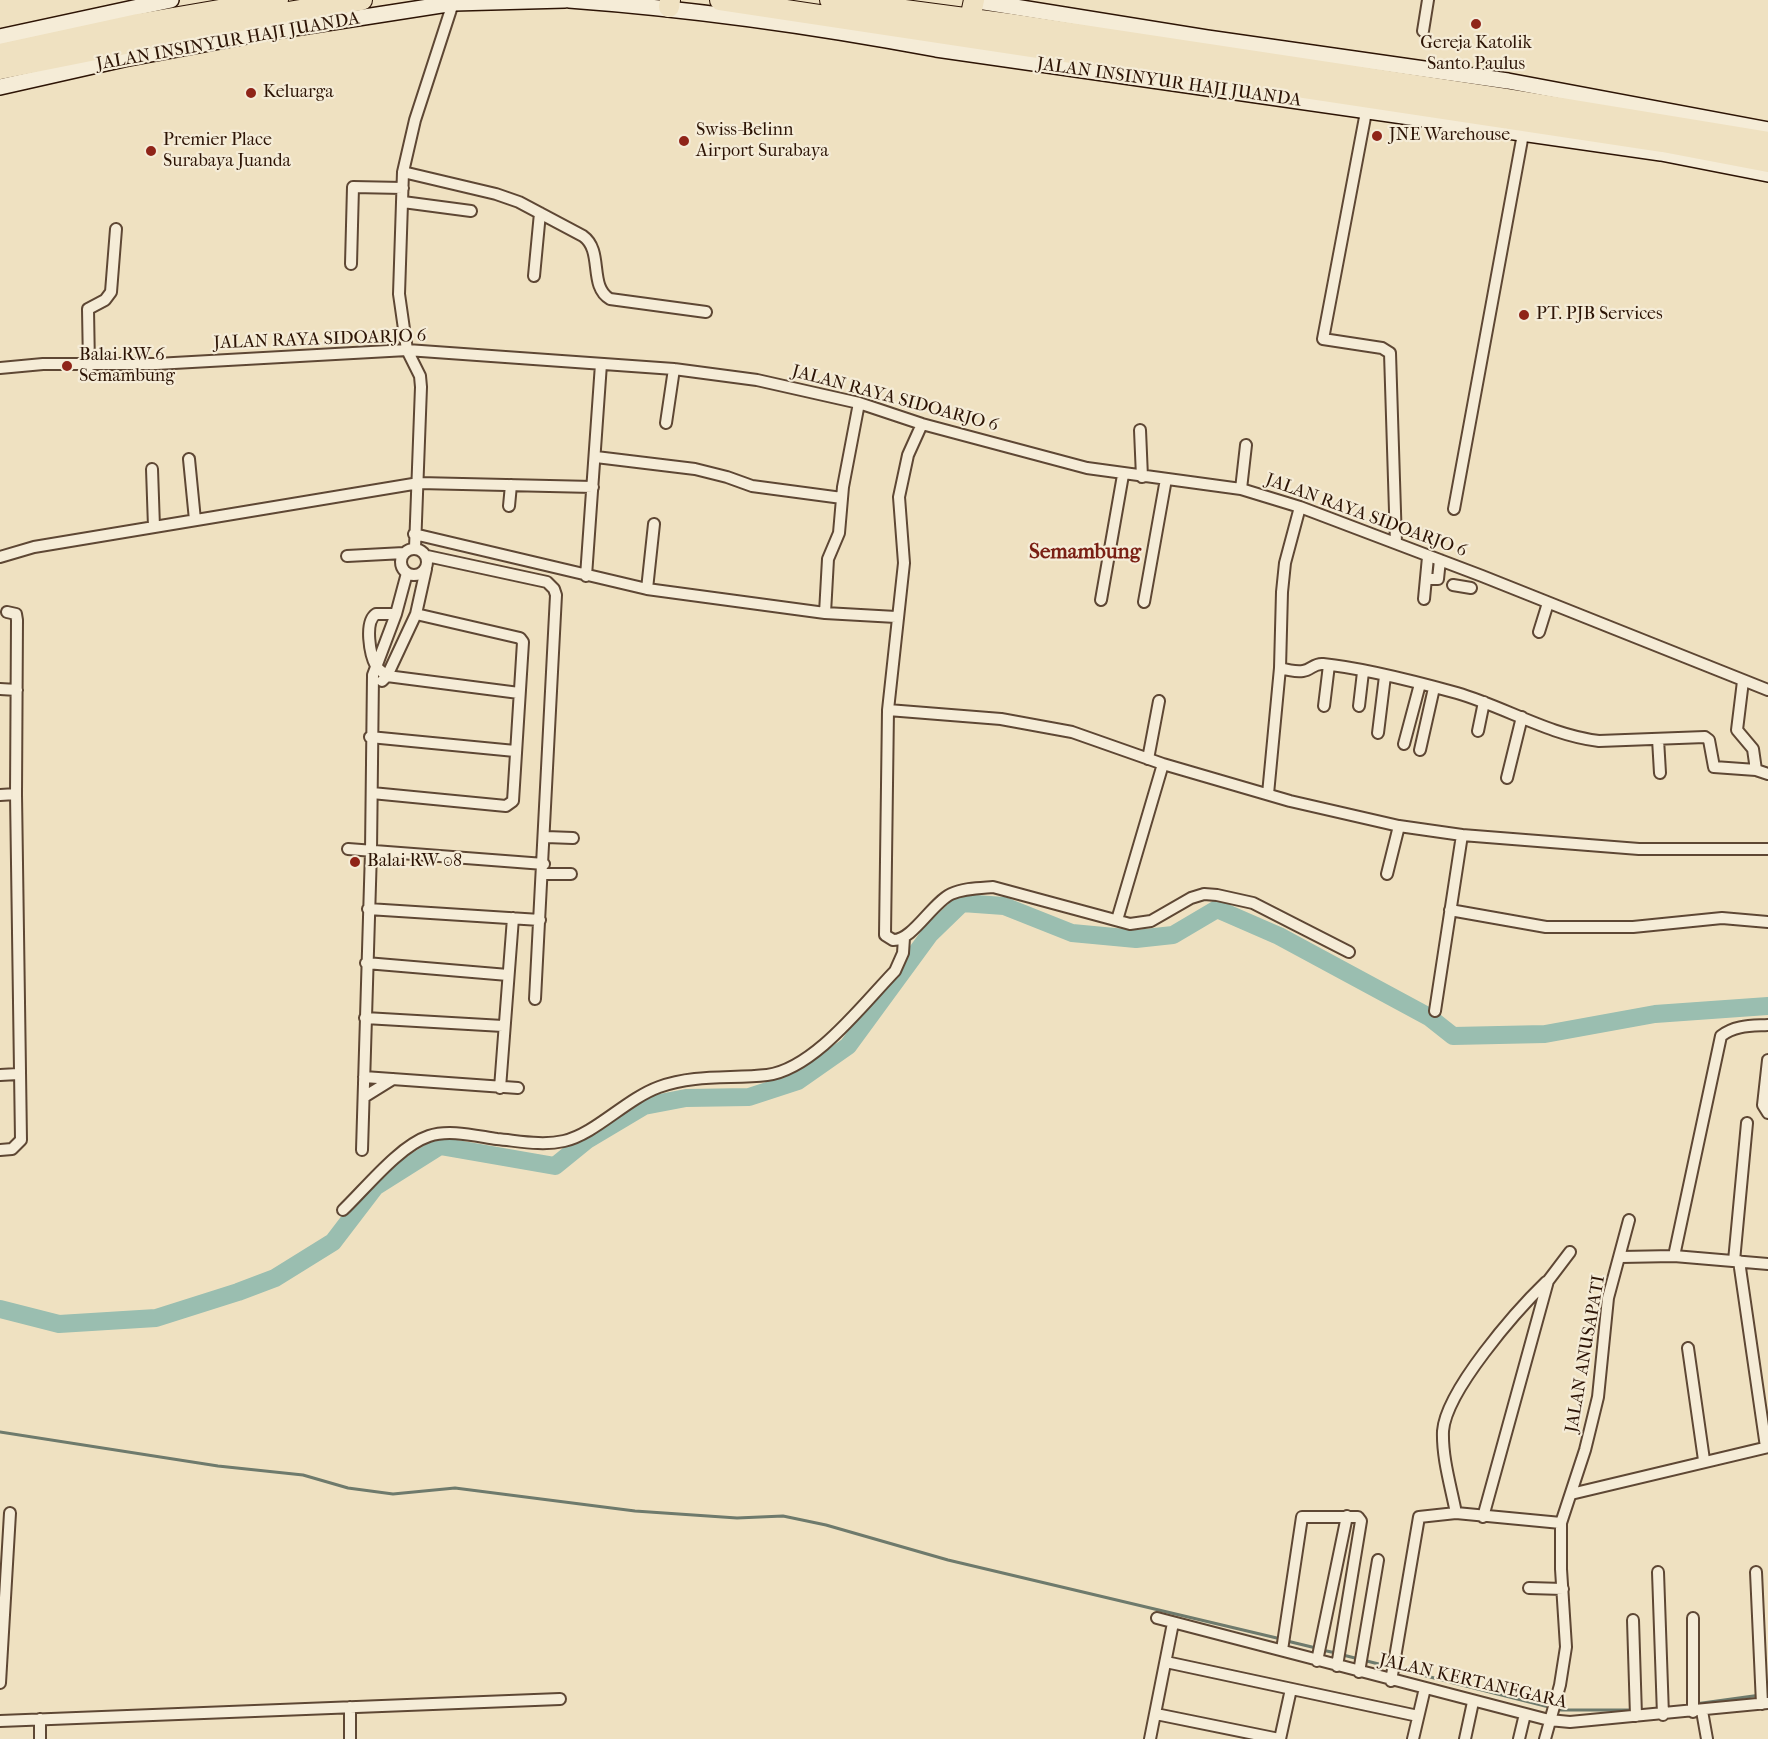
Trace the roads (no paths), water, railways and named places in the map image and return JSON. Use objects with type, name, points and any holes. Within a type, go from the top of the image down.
[{"type":"highway","name":"JALAN INSINYUR HAJI JUANDA","points":[[0,54],[49,35],[137,16],[278,0]]},
{"type":"highway","name":"JALAN INSINYUR HAJI JUANDA","points":[[0,69],[315,16],[362,0]]},
{"type":"highway","name":"JALAN INSINYUR HAJI JUANDA","points":[[720,0],[1662,148],[1768,162]]},
{"type":"highway","name":"JALAN INSINYUR HAJI JUANDA","points":[[830,0],[972,6],[1768,142]]},
{"type":"street","name":"JALAN INSINYUR HAJI JUANDA","points":[[137,16],[171,0]]},
{"type":"street","name":"JALAN INSINYUR HAJI JUANDA","points":[[0,87],[315,16],[454,2],[567,0],[670,4],[1366,112],[1523,134],[1662,148],[1768,174]]},
{"type":"street","points":[[1423,31],[1428,0]]},
{"type":"street","points":[[415,548],[414,534],[419,483],[420,376],[407,350],[399,270],[403,172],[415,120],[454,2]]},
{"type":"street","name":"JALAN INSINYUR HAJI JUANDA","points":[[1104,30],[1519,82],[1724,119],[1768,130]]},
{"type":"street","name":"JALAN INSINYUR HAJI JUANDA","points":[[0,37],[49,35]]},
{"type":"street","points":[[1366,112],[1323,339],[1382,348],[1390,353],[1396,543]]},
{"type":"street","points":[[1454,509],[1523,134]]},
{"type":"street","points":[[403,172],[496,194],[540,213],[589,241],[594,249],[600,286],[607,298],[706,312]]},
{"type":"street","points":[[351,264],[353,187],[403,188]]},
{"type":"street","points":[[403,202],[471,211]]},
{"type":"street","points":[[534,276],[540,213]]},
{"type":"street","points":[[89,366],[88,309],[105,300],[111,292],[116,229]]},
{"type":"street","name":"JALAN RAYA SIDOARJO 6","points":[[0,368],[43,364],[89,366],[407,350],[674,369],[757,380],[859,403],[922,424],[1087,468],[1123,475],[1241,489],[1300,507],[1475,573],[1768,690]]},
{"type":"street","points":[[586,576],[601,364]]},
{"type":"street","points":[[666,423],[674,369]]},
{"type":"street","points":[[825,613],[828,559],[838,533],[859,403]]},
{"type":"street","points":[[343,1210],[407,1149],[429,1136],[451,1134],[541,1144],[567,1140],[587,1130],[624,1104],[659,1087],[697,1076],[768,1075],[788,1070],[808,1059],[896,971],[903,953],[895,939],[884,931],[895,711],[897,617],[904,563],[899,497],[908,455],[922,424]]},
{"type":"street","points":[[1140,430],[1142,477]]},
{"type":"street","points":[[1241,489],[1246,445]]},
{"type":"street","points":[[596,457],[695,469],[752,486],[842,498]]},
{"type":"street","points":[[189,459],[195,520]]},
{"type":"street","points":[[152,469],[154,526]]},
{"type":"street","points":[[1101,600],[1123,475]]},
{"type":"street","points":[[1144,602],[1166,479]]},
{"type":"street","points":[[0,557],[34,547],[419,483],[593,487]]},
{"type":"street","points":[[509,506],[511,485]]},
{"type":"street","points":[[1268,794],[1280,668],[1280,624],[1284,573],[1300,507]]},
{"type":"street","points":[[647,589],[654,524]]},
{"type":"street","points":[[414,534],[647,589],[825,613],[897,617]]},
{"type":"street","points":[[347,556],[404,553],[415,548]]},
{"type":"street","points":[[415,548],[427,556],[547,582],[554,589],[546,837],[535,999]]},
{"type":"street","points":[[404,553],[401,564],[407,573],[417,575],[426,569]]},
{"type":"street","points":[[372,688],[387,676],[416,614],[427,556]]},
{"type":"street","points":[[1424,598],[1428,557]]},
{"type":"street","points":[[1426,579],[1438,579],[1440,560]]},
{"type":"street","points":[[362,1150],[371,851],[370,737],[373,675],[396,614],[407,573]]},
{"type":"street","points":[[1462,586],[1475,573]]},
{"type":"street","points":[[1539,632],[1548,603]]},
{"type":"street","points":[[0,1150],[12,1149],[21,1140],[18,1074],[17,620],[16,614],[7,612]]},
{"type":"street","points":[[396,614],[376,614],[372,617],[370,648],[377,667],[387,676],[519,693]]},
{"type":"street","points":[[372,794],[509,805],[513,801],[519,693],[525,647],[520,638],[416,614]]},
{"type":"street","points":[[1280,668],[1304,671],[1317,663],[1329,664],[1420,684],[1484,702],[1561,734],[1583,739],[1708,738],[1714,767],[1756,770],[1768,774]]},
{"type":"street","points":[[1324,706],[1329,664]]},
{"type":"street","points":[[1359,706],[1363,672]]},
{"type":"street","points":[[1378,733],[1385,676]]},
{"type":"street","points":[[1743,681],[1737,730],[1753,749],[1756,770]]},
{"type":"street","points":[[1404,744],[1420,684]]},
{"type":"street","points":[[1420,750],[1434,688]]},
{"type":"street","points":[[0,689],[16,690]]},
{"type":"street","points":[[1148,759],[1160,701]]},
{"type":"street","points":[[1478,731],[1484,702]]},
{"type":"street","points":[[895,711],[1030,723],[1072,732],[1163,765],[1268,794],[1399,826],[1462,835],[1639,849],[1768,849]]},
{"type":"street","points":[[1507,778],[1522,717]]},
{"type":"street","points":[[370,737],[515,751]]},
{"type":"street","points":[[1658,739],[1660,773]]},
{"type":"street","points":[[1117,920],[1163,765]]},
{"type":"street","points":[[0,795],[16,794]]},
{"type":"street","points":[[1387,874],[1399,826]]},
{"type":"street","points":[[1435,1011],[1462,835]]},
{"type":"street","points":[[546,837],[573,838]]},
{"type":"street","points":[[348,849],[544,869],[571,874]]},
{"type":"street","points":[[895,939],[939,901],[952,893],[993,886],[1130,924],[1150,921],[1191,897],[1204,894],[1216,895],[1253,903],[1348,952]]},
{"type":"street","points":[[368,909],[540,920]]},
{"type":"street","points":[[1450,910],[1546,927],[1633,927],[1722,918],[1768,922]]},
{"type":"street","points":[[500,1088],[513,918]]},
{"type":"street","points":[[366,963],[508,975]]},
{"type":"street","points":[[365,1018],[503,1026]]},
{"type":"street","points":[[1674,1256],[1722,1036],[1742,1026],[1768,1025]]},
{"type":"street","points":[[1768,1060],[1763,1105],[1768,1113]]},
{"type":"street","points":[[0,1075],[18,1074]]},
{"type":"street","points":[[364,1077],[518,1088]]},
{"type":"street","points":[[364,1097],[393,1079]]},
{"type":"street","points":[[1571,1494],[1704,1460],[1767,1447],[1736,1261],[1747,1123]]},
{"type":"street","name":"JALAN ANUSAPATI","points":[[1545,1739],[1558,1694],[1566,1647],[1561,1523],[1598,1397],[1608,1298],[1621,1257],[1629,1220]]},
{"type":"street","points":[[1456,1513],[1444,1448],[1446,1416],[1451,1401],[1475,1366],[1570,1252]]},
{"type":"street","points":[[1621,1257],[1674,1256],[1768,1263]]},
{"type":"street","points":[[1483,1517],[1548,1281]]},
{"type":"street","points":[[1688,1348],[1704,1460]]},
{"type":"street","points":[[0,1683],[10,1513]]},
{"type":"street","points":[[1392,1680],[1397,1660],[1417,1520],[1422,1515],[1456,1513],[1561,1523]]},
{"type":"street","points":[[1318,1658],[1347,1516]]},
{"type":"street","points":[[1282,1648],[1302,1517],[1358,1517],[1361,1521],[1338,1662]]},
{"type":"street","points":[[1360,1665],[1378,1560]]},
{"type":"street","points":[[1658,1572],[1663,1710]]},
{"type":"street","points":[[1756,1572],[1763,1700]]},
{"type":"street","points":[[1529,1588],[1563,1589]]},
{"type":"street","name":"JALAN KERTANEGARA","points":[[1157,1618],[1318,1658],[1360,1665],[1392,1680],[1473,1702],[1570,1722],[1763,1700]]},
{"type":"street","points":[[1693,1618],[1695,1707],[1707,1739]]},
{"type":"street","points":[[1633,1620],[1636,1713]]},
{"type":"street","points":[[1150,1739],[1173,1623]]},
{"type":"street","points":[[1166,1662],[1418,1716]]},
{"type":"street","points":[[1413,1739],[1425,1688]]},
{"type":"street","points":[[1156,1714],[1280,1739],[1291,1689]]},
{"type":"street","points":[[0,1722],[560,1699]]},
{"type":"street","points":[[1465,1739],[1473,1702]]},
{"type":"street","points":[[350,1707],[350,1739]]},
{"type":"street","points":[[1519,1739],[1525,1714]]},
{"type":"street","points":[[40,1719],[40,1739]]},
{"type":"waterway","points":[[0,1309],[59,1324],[156,1318],[275,1278],[333,1242],[375,1187],[440,1146],[555,1166],[587,1140],[644,1106],[686,1098],[749,1097],[798,1081],[848,1046],[930,934],[962,903],[1004,906],[1072,933],[1136,939],[1173,935],[1217,909],[1279,936],[1429,1017],[1453,1036],[1545,1034],[1655,1014],[1768,1006]]},
{"type":"waterway","points":[[0,1432],[218,1466],[303,1475],[348,1488],[393,1494],[455,1488],[635,1511],[737,1518],[783,1516],[826,1525],[948,1560],[1281,1639]]},
{"type":"waterway","points":[[1287,1641],[1316,1648]]},
{"type":"waterway","points":[[1322,1650],[1336,1653]]},
{"type":"waterway","points":[[1343,1655],[1561,1710],[1632,1710]]},
{"type":"waterway","points":[[1695,1704],[1768,1694]]},
{"type":"place","name":"Gereja Katolik Santo Paulus","points":[[1476,24]]},
{"type":"place","name":"Keluarga","points":[[251,93]]},
{"type":"place","name":"JNE Warehouse","points":[[1377,136]]},
{"type":"place","name":"Swiss-Belinn Airport Surabaya","points":[[684,141]]},
{"type":"place","name":"Premier Place Surabaya Juanda","points":[[151,151]]},
{"type":"place","name":"PT. PJB Services","points":[[1524,315]]},
{"type":"place","name":"Balai RW 6 Semambung","points":[[67,366]]},
{"type":"place","name":"Balai RW 08","points":[[355,862]]},
{"type":"district","name":"Semambung","points":[[1085,553]]}]
